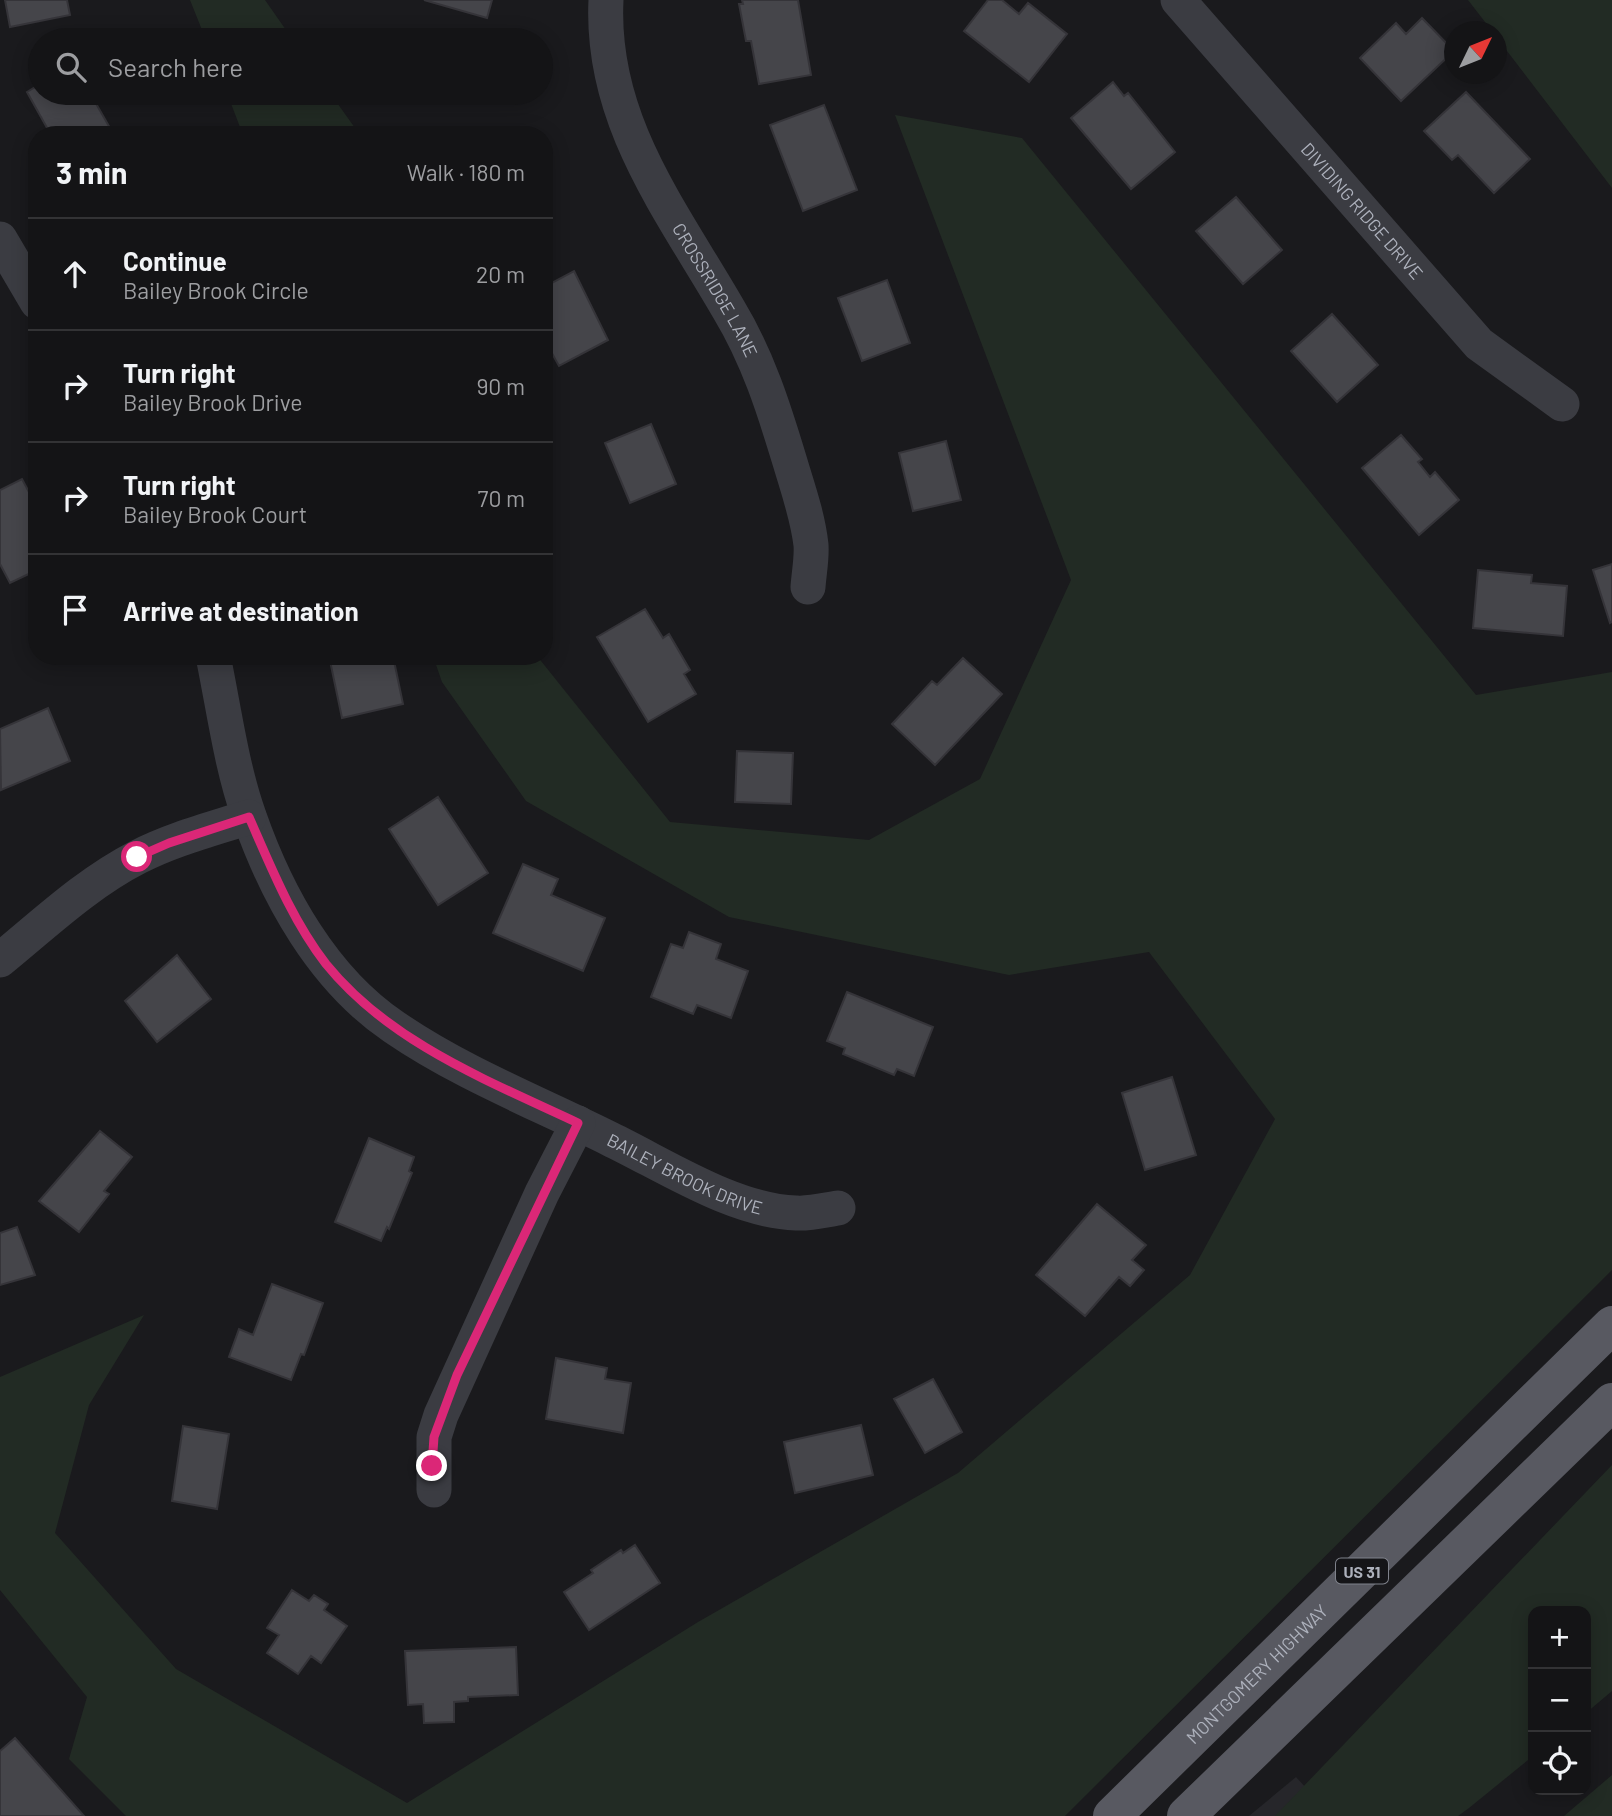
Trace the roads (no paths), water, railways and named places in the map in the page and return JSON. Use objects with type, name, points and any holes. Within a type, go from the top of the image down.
[{"type":"main road","name":"MONTGOMERY HIGHWAY","points":[[1112,1816],[1612,1325]]},
{"type":"main road","name":"US 31","points":[[1185,1816],[1612,1402]]},
{"type":"street","name":"CROSSRIDGE LANE","points":[[606,0],[608,57],[624,119],[639,158],[731,312],[770,396],[803,506],[811,546],[808,587]]},
{"type":"street","name":"DIVIDING RIDGE DRIVE","points":[[1178,0],[1479,344],[1562,404]]},
{"type":"street","points":[[0,239],[28,287]]},
{"type":"street","name":"BAILEY BROOK DRIVE","points":[[215,665],[249,817],[280,887],[302,927],[325,962],[353,994],[391,1026],[426,1048],[736,1200],[797,1213],[838,1208]]},
{"type":"street","points":[[0,960],[72,901],[137,857],[169,843],[249,817]]},
{"type":"street","points":[[434,1490],[434,1437],[441,1415],[542,1193],[578,1123]]}]
